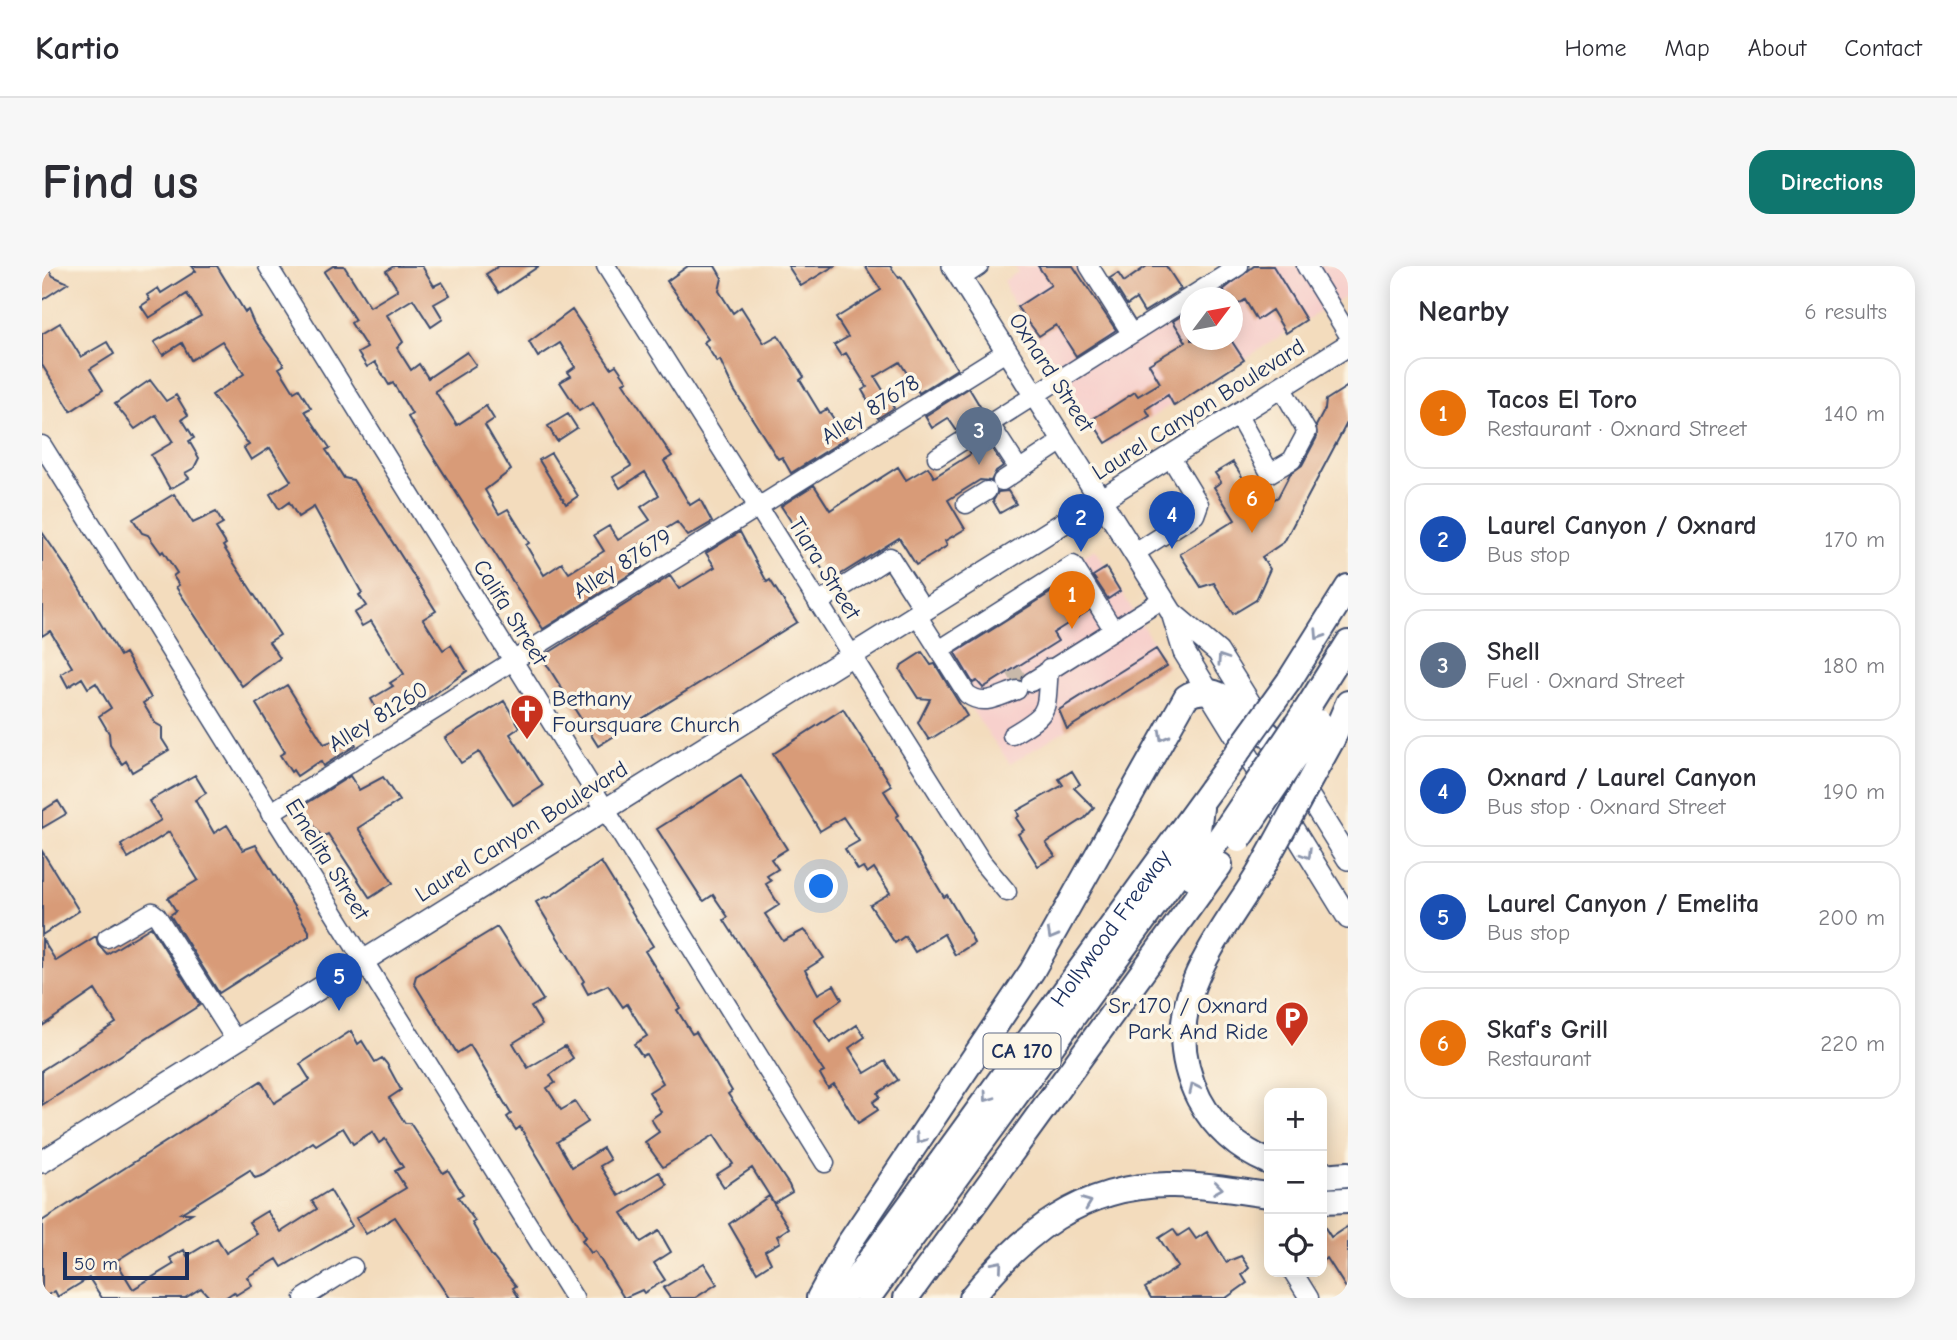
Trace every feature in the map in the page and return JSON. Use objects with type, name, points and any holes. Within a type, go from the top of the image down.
[{"type":"highway","name":"Hollywood Freeway","points":[[842,1298],[1207,797],[1289,681],[1348,587]]},
{"type":"highway","points":[[1264,1159],[1233,1143],[1207,1115],[1190,1081],[1181,1043],[1185,1004],[1197,975],[1259,873],[1348,643]]},
{"type":"highway","name":"CA 170","points":[[906,1298],[1234,832],[1319,723],[1348,673]]},
{"type":"highway","points":[[818,1298],[848,1245],[1032,971],[1181,703],[1191,694],[1207,692],[1234,703],[1272,737]]},
{"type":"highway","points":[[1319,723],[1348,703]]},
{"type":"highway","points":[[868,1298],[1195,850],[1207,797]]},
{"type":"highway","points":[[884,1298],[1234,832]]},
{"type":"highway","points":[[1327,1176],[1348,1174]]},
{"type":"highway","points":[[971,1298],[1000,1261],[1027,1236],[1068,1210],[1121,1190],[1178,1185],[1264,1194]]},
{"type":"highway","points":[[1327,1200],[1348,1200]]},
{"type":"main road","name":"Oxnard Street","points":[[957,272],[1168,606],[1184,652],[1207,692],[1346,911]]},
{"type":"main road","name":"Laurel Canyon Boulevard","points":[[42,1162],[1348,345]]},
{"type":"main road","name":"Oxnard Street","points":[[1168,606],[1218,652],[1348,859]]},
{"type":"street","name":"Califa Street","points":[[268,266],[825,1163]]},
{"type":"street","name":"Tiara Street","points":[[606,266],[982,862],[1007,892]]},
{"type":"street","points":[[957,272],[979,266]]},
{"type":"street","points":[[1089,266],[1131,333]]},
{"type":"street","points":[[937,457],[1238,266]]},
{"type":"street","points":[[1306,266],[1348,334]]},
{"type":"street","name":"Alley 87678","points":[[757,507],[1007,351]]},
{"type":"street","points":[[1238,416],[1270,473],[1293,460],[1307,432],[1281,387]]},
{"type":"street","points":[[989,423],[1019,469]]},
{"type":"street","points":[[1002,481],[1064,440]]},
{"type":"street","name":"Emelita Street","points":[[42,445],[574,1298]]},
{"type":"street","points":[[1135,553],[1195,515],[1199,504],[1171,458]]},
{"type":"street","points":[[966,504],[987,491]]},
{"type":"street","name":"Alley 87679","points":[[512,661],[757,507]]},
{"type":"street","points":[[818,603],[890,557],[939,650],[967,694],[976,701],[987,702],[1113,629],[1168,606]]},
{"type":"street","points":[[939,650],[1073,565],[1113,629]]},
{"type":"street","name":"Alley 81260","points":[[270,813],[512,661]]},
{"type":"street","points":[[1012,736],[1041,718],[1045,707],[1049,668]]},
{"type":"street","points":[[107,938],[152,912],[236,1041]]},
{"type":"street","points":[[304,1298],[353,1267]]},
{"type":"street","points":[[1295,1277],[1303,1296]]},
{"type":"shaded area","points":[[1015,266],[1085,266],[1132,341],[1180,311],[1180,350],[1243,350],[1243,287],[1219,287],[1253,266],[1348,266],[1348,294],[1107,445],[1099,439],[1007,292],[1004,281],[1018,272]]},
{"type":"shaded area","points":[[1095,549],[1168,667],[1010,764],[930,651]]},
{"type":"building","points":[[42,266],[46,266],[53,276],[68,283],[42,300]]},
{"type":"building","points":[[192,266],[217,266],[245,312],[248,310],[254,324],[284,365],[279,368],[294,392],[299,389],[311,408],[305,411],[330,448],[326,450],[344,478],[353,480],[436,611],[423,619],[443,650],[451,645],[467,671],[411,711],[403,699],[378,712],[371,699],[393,686],[390,683],[404,674],[371,621],[362,626],[354,613],[366,606],[359,595],[362,593],[314,507],[298,517],[289,502],[279,509],[270,494],[291,481],[270,448],[251,460],[244,448],[249,445],[212,395],[244,374],[222,341],[191,360],[182,343],[163,355],[154,342],[201,316],[187,294],[149,318],[141,306],[150,300],[147,295],[158,288],[161,293],[196,271]]},
{"type":"building","points":[[333,266],[344,266],[370,307],[398,290],[386,271],[394,266],[422,266],[434,286],[442,282],[450,295],[434,304],[443,319],[431,327],[413,299],[387,315],[403,342],[397,348],[411,370],[419,364],[428,378],[467,352],[476,365],[435,391],[457,425],[486,406],[494,419],[485,425],[511,470],[485,490],[499,514],[508,509],[529,543],[526,545],[544,575],[562,563],[569,573],[604,551],[594,535],[609,526],[618,540],[650,520],[641,507],[659,495],[645,472],[620,488],[613,477],[631,466],[593,403],[579,411],[560,382],[571,376],[568,372],[575,367],[560,343],[538,357],[529,342],[572,310],[611,368],[616,365],[627,381],[623,383],[672,456],[664,461],[690,505],[700,499],[712,522],[688,536],[677,522],[631,550],[642,567],[543,629],[408,417],[412,414],[393,383],[389,385],[375,362],[367,367],[358,353],[367,348],[351,323],[355,320],[324,272]]},
{"type":"building","points":[[499,266],[539,266],[499,293],[486,274]]},
{"type":"building","points":[[688,266],[715,266],[722,278],[719,291],[733,313],[741,307],[764,343],[778,335],[804,377],[800,380],[820,413],[827,409],[847,438],[791,473],[782,457],[778,459],[734,390],[720,360],[717,362],[704,342],[708,339],[667,281]]},
{"type":"building","points":[[788,266],[834,266],[801,286]]},
{"type":"building","points":[[865,266],[890,266],[899,278],[901,277],[957,369],[919,393],[900,362],[875,377],[894,408],[878,418],[862,390],[867,387],[846,353],[841,356],[834,345],[848,337],[836,318],[881,290]]},
{"type":"building","points":[[1038,266],[1073,266],[1116,330],[1076,356],[1056,325],[1039,336],[1017,307],[1051,285]]},
{"type":"building","points":[[1147,266],[1166,266],[1180,290],[1144,312],[1136,299],[1127,305],[1110,278],[1118,273],[1124,282]]},
{"type":"building","points":[[1254,266],[1273,266],[1306,320],[1286,333],[1272,310],[1257,320],[1245,300],[1243,301],[1243,287],[1227,287]]},
{"type":"building","points":[[1180,317],[1180,332],[1173,321]]},
{"type":"building","points":[[60,323],[81,357],[107,342],[114,354],[90,369],[103,390],[71,411],[42,365],[42,334]]},
{"type":"building","points":[[1180,346],[1180,350],[1238,350],[1244,360],[1174,406],[1168,395],[1146,409],[1150,416],[1106,443],[1091,420],[1135,392],[1138,396],[1160,383],[1149,364]]},
{"type":"building","points":[[150,380],[166,401],[176,395],[188,415],[182,419],[194,438],[189,441],[199,458],[194,468],[185,473],[189,478],[170,489],[151,455],[173,442],[156,415],[135,429],[115,404]]},
{"type":"building","points":[[1348,386],[1348,421],[1284,542],[1262,557],[1270,569],[1256,600],[1233,614],[1214,583],[1201,587],[1180,554],[1235,520],[1214,487],[1221,482],[1215,473],[1233,462],[1261,507],[1278,497],[1290,474],[1302,465],[1317,437],[1316,426],[1325,409],[1326,400]]},
{"type":"building","points":[[969,388],[984,413],[957,431],[948,418],[932,428],[925,416]]},
{"type":"building","points":[[568,414],[577,428],[557,441],[548,426]]},
{"type":"building","points":[[986,439],[1003,466],[996,471],[991,481],[980,480],[948,500],[965,529],[945,541],[947,546],[916,565],[899,538],[830,581],[781,506],[814,485],[830,510],[898,467],[906,480],[928,467],[934,477],[971,454],[969,450]]},
{"type":"building","points":[[551,453],[578,496],[566,504],[539,460]]},
{"type":"building","points":[[1008,491],[1016,504],[1000,513],[993,501],[998,492]]},
{"type":"building","points":[[174,494],[193,523],[216,512],[223,524],[216,528],[226,544],[223,546],[280,635],[269,642],[280,658],[242,686],[176,587],[179,585],[173,576],[177,573],[163,551],[161,553],[148,535],[142,533],[133,519]]},
{"type":"building","points":[[42,532],[120,656],[125,653],[151,698],[143,703],[155,723],[162,727],[162,739],[169,750],[132,772],[126,761],[122,764],[110,745],[109,733],[99,716],[111,708],[96,683],[88,688],[82,678],[68,687],[61,674],[72,667],[50,631],[42,636]]},
{"type":"building","points":[[740,532],[767,582],[770,580],[797,622],[598,746],[542,657],[670,576],[679,589],[715,567],[706,553]]},
{"type":"building","points":[[1106,568],[1120,591],[1108,599],[1093,576]]},
{"type":"building","points":[[1069,581],[1088,611],[1053,633],[1058,641],[983,688],[977,681],[973,683],[955,653]]},
{"type":"building","points":[[1156,649],[1167,666],[1067,729],[1059,710]]},
{"type":"building","points":[[922,652],[931,665],[935,664],[967,716],[929,740],[918,723],[930,699],[918,698],[900,670],[902,665]]},
{"type":"building","points":[[287,685],[324,744],[350,735],[356,745],[323,766],[321,762],[315,764],[297,776],[293,770],[291,772],[280,755],[285,752],[256,704]]},
{"type":"building","points":[[504,701],[520,727],[510,734],[543,786],[513,805],[479,752],[461,763],[445,738]]},
{"type":"building","points":[[843,709],[892,786],[884,791],[899,815],[896,817],[971,936],[974,943],[955,955],[944,934],[915,952],[905,936],[895,943],[870,905],[890,893],[874,868],[867,873],[863,867],[858,870],[845,849],[859,841],[843,817],[820,831],[773,754]]},
{"type":"building","points":[[1072,771],[1080,784],[1074,788],[1094,808],[1085,818],[1046,843],[1055,856],[1038,866],[1018,834],[1024,830],[1016,818],[1019,816],[1017,811],[1063,785],[1059,779]]},
{"type":"building","points":[[195,775],[206,793],[195,800],[214,833],[227,825],[243,850],[256,845],[309,931],[309,936],[219,993],[170,915],[176,911],[168,898],[198,880],[169,832],[128,858],[121,845],[161,820],[149,801]]},
{"type":"building","points":[[350,776],[359,790],[383,777],[399,801],[358,828],[393,883],[370,898],[328,834],[322,837],[301,807]]},
{"type":"building","points":[[741,776],[787,849],[771,859],[778,869],[767,876],[771,881],[766,884],[779,905],[765,914],[783,941],[804,930],[808,934],[824,958],[805,970],[818,994],[834,985],[842,999],[814,1019],[830,1043],[857,1025],[865,1037],[849,1048],[865,1073],[885,1061],[898,1080],[878,1093],[880,1097],[873,1102],[878,1110],[858,1123],[834,1084],[828,1088],[820,1074],[824,1072],[724,920],[728,917],[713,895],[704,901],[702,899],[657,829]]},
{"type":"building","points":[[58,801],[66,814],[42,828],[42,811]]},
{"type":"building","points":[[42,851],[79,911],[42,935]]},
{"type":"building","points":[[601,862],[653,946],[645,951],[680,1008],[677,1010],[692,1034],[696,1032],[732,1091],[728,1094],[789,1185],[792,1192],[774,1203],[752,1168],[724,1187],[716,1175],[733,1164],[714,1135],[663,1167],[645,1142],[659,1132],[651,1119],[661,1112],[649,1092],[663,1083],[646,1054],[642,1056],[634,1044],[647,1036],[627,1004],[623,1007],[608,985],[588,994],[582,983],[584,981],[536,902],[548,898]]},
{"type":"building","points":[[151,927],[200,1005],[42,1105],[42,1070],[116,1023],[95,990],[42,1026],[42,939],[56,961],[96,936],[98,944],[107,954]]},
{"type":"building","points":[[497,927],[543,1000],[531,1007],[542,1025],[513,1043],[528,1068],[565,1046],[573,1058],[550,1075],[555,1083],[547,1088],[561,1110],[575,1102],[588,1122],[557,1142],[572,1167],[603,1148],[610,1160],[600,1166],[619,1196],[659,1172],[667,1185],[622,1213],[641,1242],[659,1231],[671,1252],[654,1263],[665,1280],[644,1293],[642,1290],[624,1298],[595,1251],[591,1253],[582,1240],[586,1237],[520,1127],[516,1130],[507,1117],[511,1114],[470,1045],[457,1053],[414,983],[416,976]]},
{"type":"building","points":[[351,1031],[358,1044],[362,1041],[375,1062],[382,1058],[387,1064],[401,1090],[389,1098],[405,1123],[410,1123],[443,1173],[448,1170],[463,1194],[458,1197],[475,1221],[472,1223],[491,1255],[516,1286],[513,1288],[519,1298],[449,1298],[395,1217],[366,1234],[356,1218],[406,1188],[395,1171],[403,1167],[385,1139],[379,1143],[372,1132],[353,1144],[343,1128],[316,1145],[313,1142],[264,1175],[255,1178],[250,1170],[181,1213],[192,1213],[116,1261],[133,1289],[174,1264],[170,1258],[184,1250],[187,1256],[217,1238],[226,1253],[257,1234],[249,1222],[267,1211],[281,1232],[317,1209],[312,1201],[330,1190],[352,1226],[282,1267],[277,1259],[247,1277],[252,1285],[236,1295],[234,1292],[225,1298],[210,1298],[201,1288],[185,1298],[102,1298],[89,1278],[58,1297],[55,1291],[42,1298],[42,1221],[261,1081],[274,1103],[310,1080],[300,1064]]},
{"type":"building","points":[[769,1196],[789,1228],[777,1236],[780,1242],[765,1251],[771,1263],[757,1272],[729,1224]]},
{"type":"building","points":[[1348,1226],[1348,1291],[1327,1258],[1327,1231],[1331,1237]]},
{"type":"building","points":[[1173,1229],[1178,1236],[1189,1229],[1196,1239],[1207,1232],[1226,1262],[1241,1256],[1249,1268],[1242,1275],[1247,1283],[1226,1298],[1151,1298],[1145,1288],[1178,1267],[1159,1238]]},
{"type":"building","points":[[704,1263],[717,1284],[695,1298],[670,1298],[663,1288]]},
{"type":"tunnel","points":[[1012,682],[1025,674]]},
{"type":"place","name":"Shell","points":[[979,465]]},
{"type":"place","name":"Skaf's Grill","points":[[1252,533]]},
{"type":"place","name":"Oxnard / Laurel Canyon","points":[[1172,549]]},
{"type":"place","name":"Laurel Canyon / Oxnard","points":[[1081,552]]},
{"type":"place","name":"Tacos El Toro","points":[[1072,629]]},
{"type":"place","name":"Bethany Foursquare Church","points":[[527,741]]},
{"type":"place","name":"Laurel Canyon / Emelita","points":[[339,1011]]},
{"type":"place","name":"Sr 170 / Oxnard Park And Ride","points":[[1292,1048]]}]
